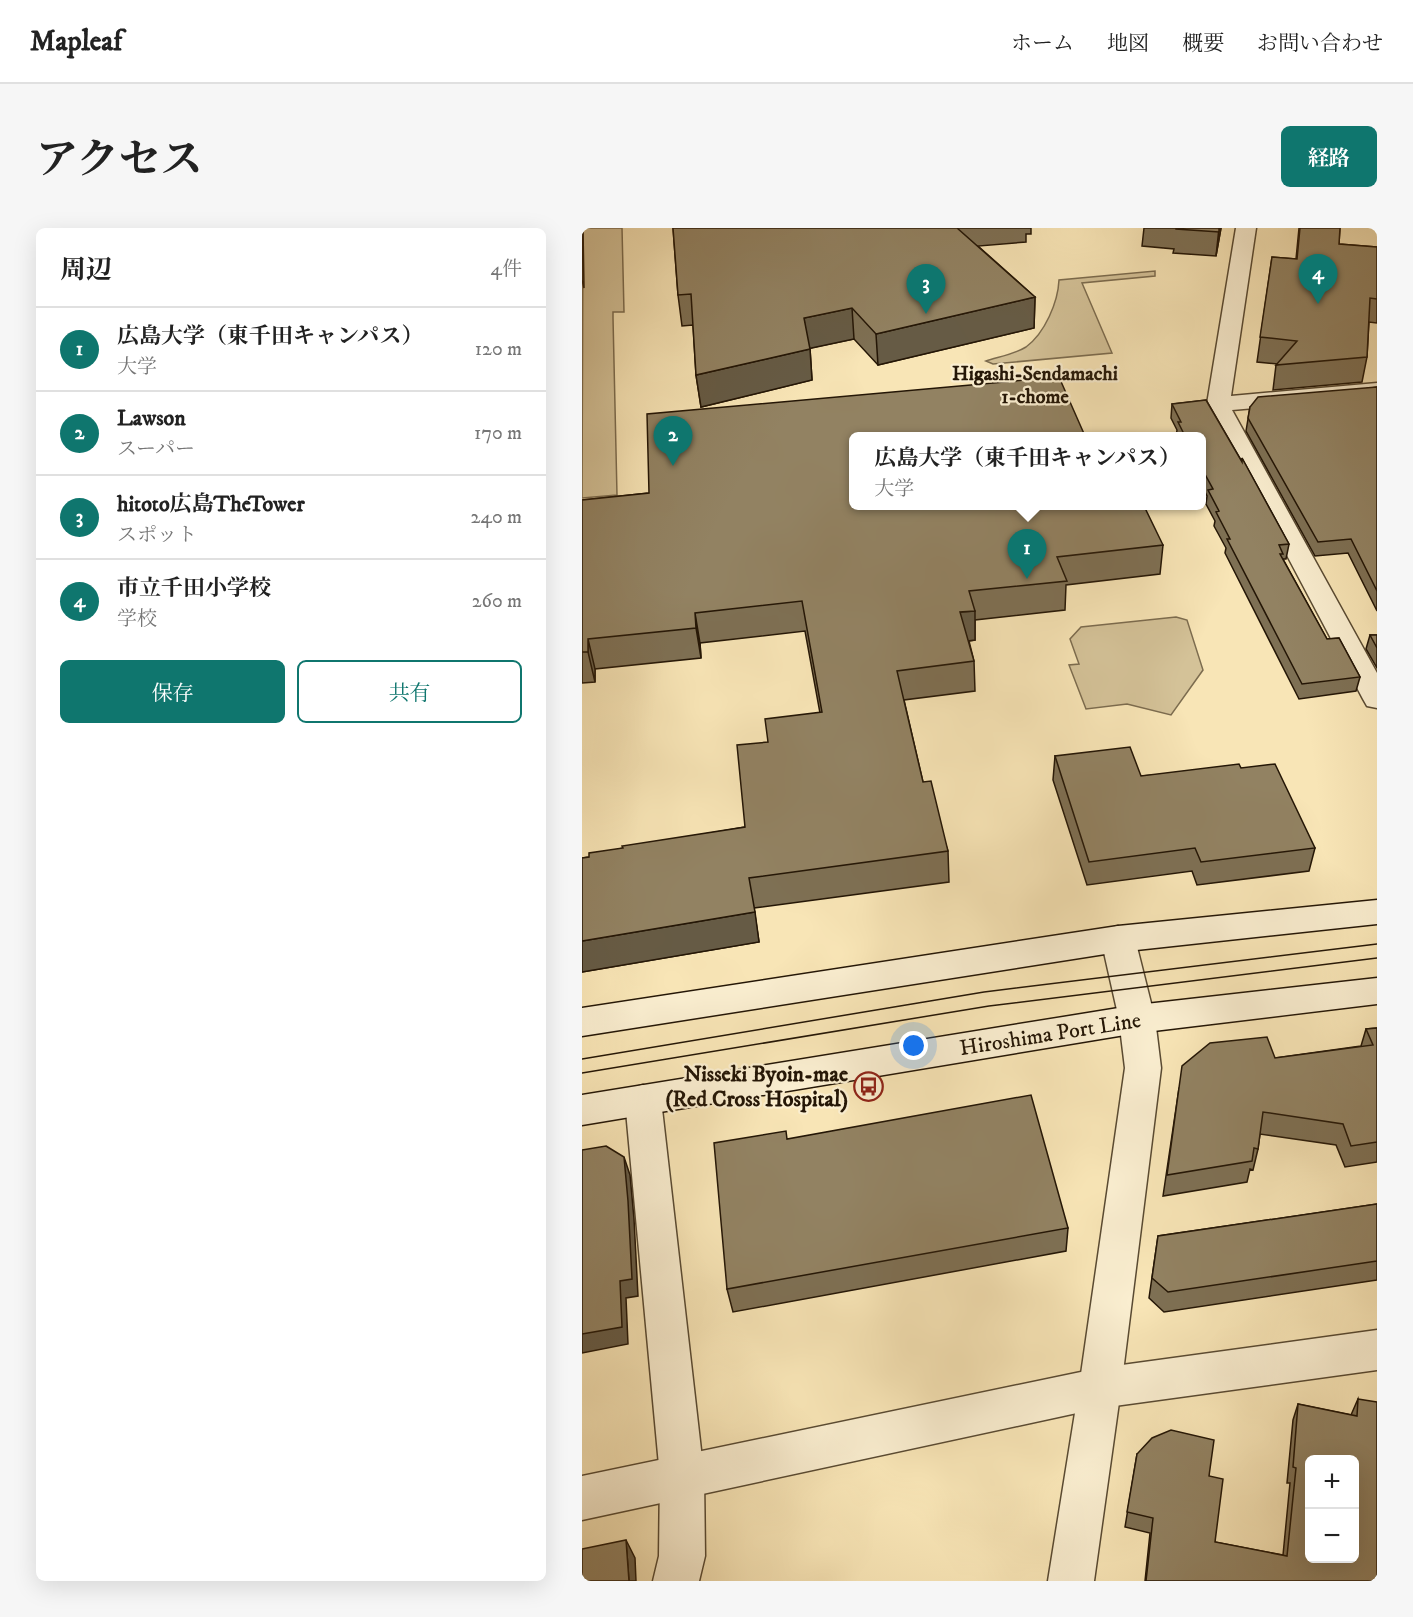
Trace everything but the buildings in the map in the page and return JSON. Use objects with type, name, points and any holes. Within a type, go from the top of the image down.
[{"type":"street","points":[[1246,228],[1218,404],[1375,693]]},
{"type":"street","points":[[1218,404],[1377,390]]},
{"type":"street","points":[[582,1022],[1118,939],[1377,912]]},
{"type":"street","points":[[1071,1581],[1100,1388],[1143,1068],[1137,1019],[1118,939]]},
{"type":"street","name":"Hiroshima Port Line","points":[[582,1110],[1137,1019],[1377,991]]},
{"type":"street","points":[[644,1100],[682,1476],[682,1556],[676,1581]]},
{"type":"street","points":[[582,1498],[1100,1388],[1377,1350]]},
{"type":"shaded area","points":[[583,228],[622,228],[624,312],[613,312],[617,495],[582,498]]},
{"type":"shaded area","points":[[1155,271],[1155,276],[1082,283],[1112,353],[993,364],[986,361],[1017,352],[1033,341],[1049,316],[1056,298],[1059,280]]},
{"type":"shaded area","points":[[1176,617],[1187,620],[1203,670],[1171,715],[1127,704],[1086,709],[1069,665],[1079,664],[1070,639],[1081,627]]},
{"type":"tram line","points":[[582,1059],[984,992],[1377,944]]},
{"type":"tram line","points":[[582,1073],[989,1006],[1377,958]]},
{"type":"place","name":"市立千田小学校","points":[[1318,304]]},
{"type":"place","name":"hitoto広島TheTower","points":[[926,314]]},
{"type":"place","name":"Lawson","points":[[673,466]]},
{"type":"place","name":"広島大学（東千田キャンパス）","points":[[1027,579]]},
{"type":"place","name":"Nisseki Byoin-mae (Red Cross Hospital)","points":[[869,1086]]},
{"type":"district","name":"Higashi-Sendamachi 1-chome","points":[[1035,384]]}]
